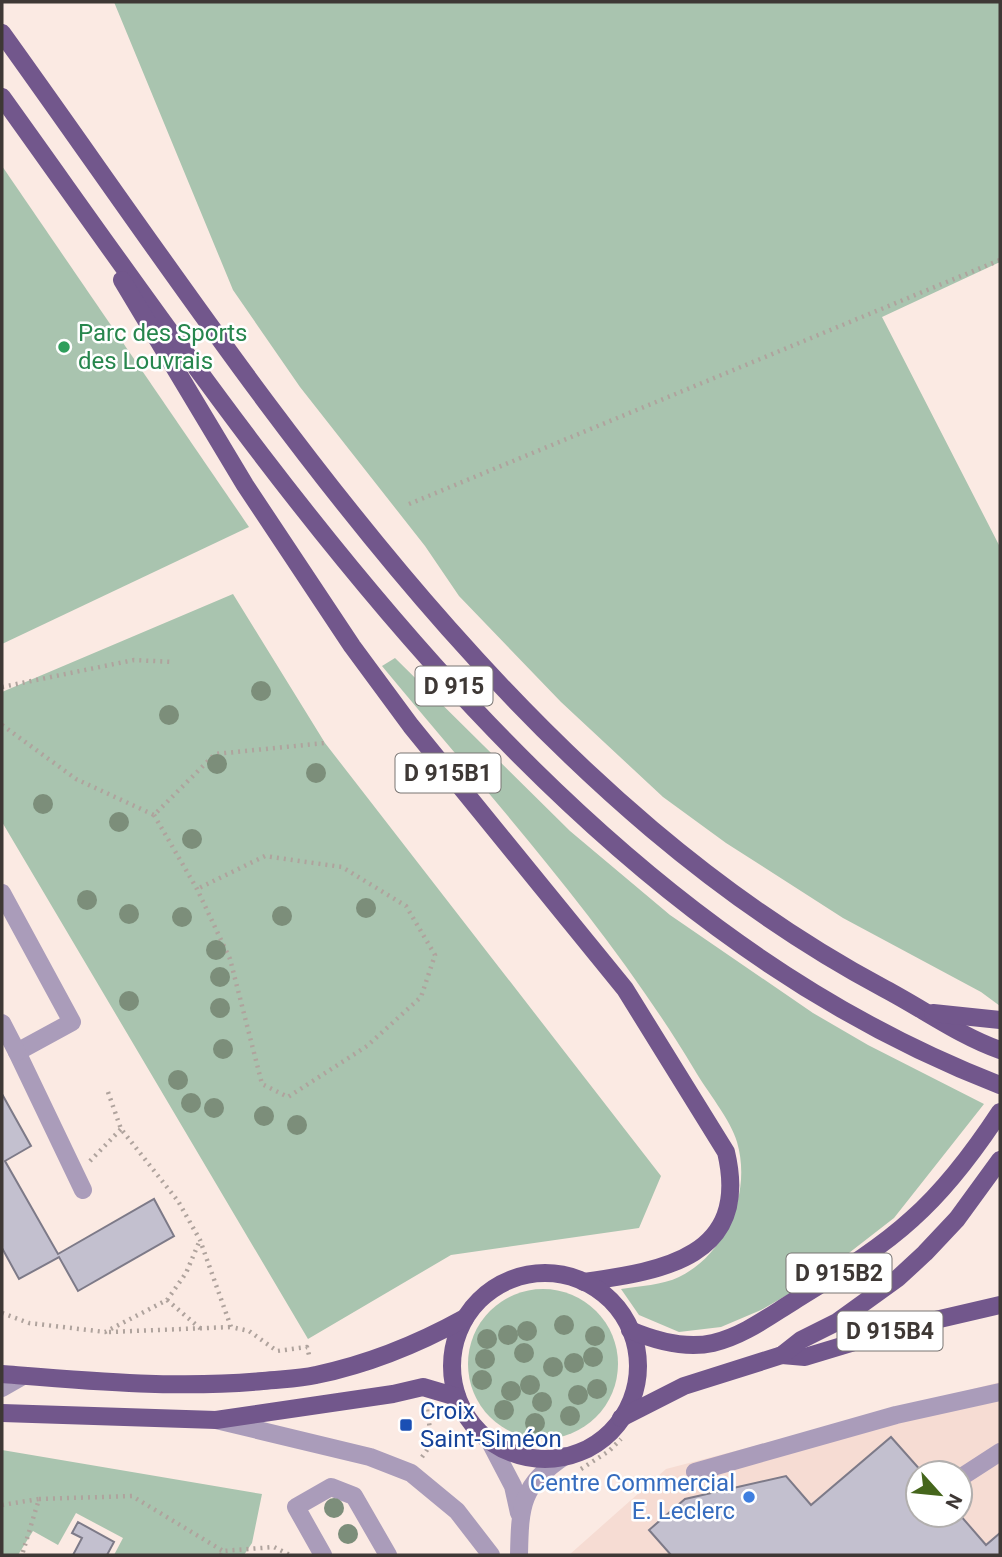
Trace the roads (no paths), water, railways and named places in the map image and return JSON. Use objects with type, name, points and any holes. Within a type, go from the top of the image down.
[{"type":"main road","name":"D 915","points":[[2,33],[320,474],[416,590],[506,689],[586,770],[696,866],[820,951],[978,1042],[1000,1050]]},
{"type":"main road","name":"D 915","points":[[2,97],[292,496],[449,682],[544,780],[640,866],[785,973],[873,1026],[954,1066],[1000,1085]]},
{"type":"main road","name":"D 915B1","points":[[66,187],[244,485],[352,646],[411,726],[625,989],[726,1152],[731,1188],[723,1219],[709,1240],[687,1258],[670,1266],[584,1282]]},
{"type":"main road","points":[[930,1013],[995,1019]]},
{"type":"main road","name":"D 915B2","points":[[630,1331],[651,1339],[689,1344],[712,1343],[747,1330],[865,1256],[913,1219],[938,1193],[1000,1112]]},
{"type":"main road","points":[[465,1318],[452,1357],[457,1397],[470,1421],[489,1440],[526,1457],[565,1456],[591,1446],[684,1387],[782,1355],[801,1340],[837,1322],[898,1278],[957,1219],[1000,1160]]},
{"type":"main road","points":[[2,1374],[92,1383],[228,1384],[314,1376],[382,1357],[426,1339],[465,1318],[488,1293],[517,1277],[551,1273],[584,1282],[611,1302],[630,1331],[635,1345],[637,1376],[622,1427]]},
{"type":"main road","name":"D 915B4","points":[[782,1355],[805,1357],[901,1328],[1000,1305]]},
{"type":"main road","points":[[2,1413],[216,1420],[424,1387],[457,1397]]},
{"type":"street","points":[[2,893],[72,1022],[17,1052]]},
{"type":"street","points":[[2,1023],[80,1183]]},
{"type":"street","points":[[2,1366],[23,1376]]},
{"type":"street","points":[[2,1388],[23,1376]]},
{"type":"street","points":[[695,1472],[897,1415],[1000,1392]]},
{"type":"street","points":[[216,1420],[370,1457],[411,1473],[457,1511],[491,1555]]},
{"type":"street","points":[[489,1440],[513,1486],[520,1517],[519,1555]]},
{"type":"street","points":[[974,1469],[1000,1452]]},
{"type":"street","points":[[520,1517],[529,1488],[537,1476],[565,1456]]},
{"type":"street","points":[[323,1555],[296,1507],[331,1487],[354,1496],[388,1555]]},
{"type":"place","name":"Parc des Sports des Louvrais","points":[[64,347]]},
{"type":"place","name":"Croix Saint-Siméon","points":[[406,1425]]},
{"type":"place","name":"Centre Commercial E. Leclerc","points":[[749,1497]]}]
